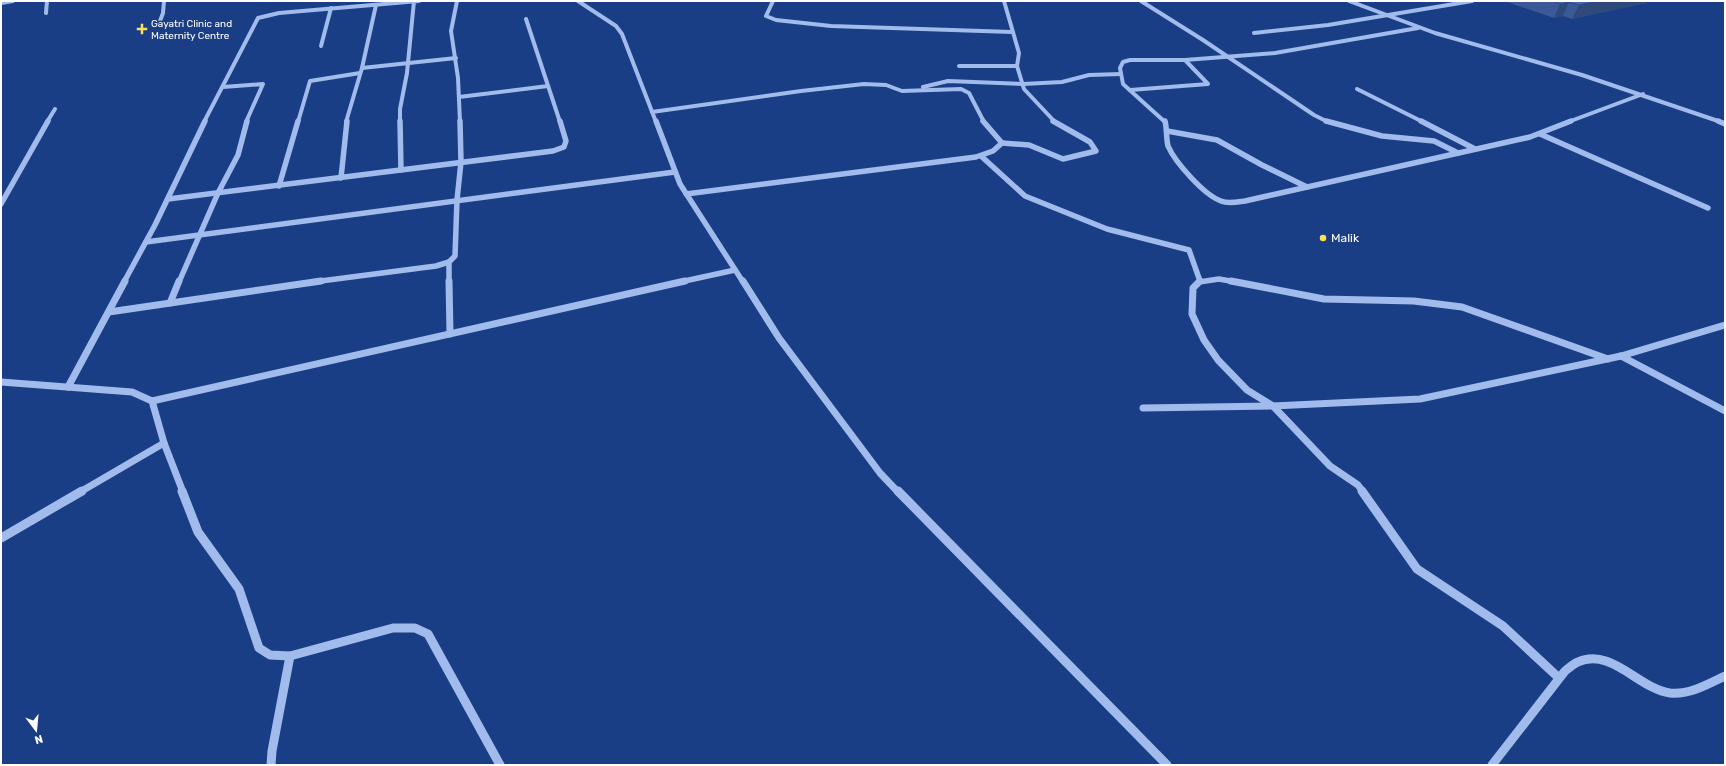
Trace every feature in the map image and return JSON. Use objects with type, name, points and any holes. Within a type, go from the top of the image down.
[{"type":"street","points":[[1,3],[13,1]]},
{"type":"street","points":[[46,13],[47,1]]},
{"type":"street","points":[[160,21],[163,13],[164,1]]},
{"type":"street","points":[[401,170],[400,109],[408,63],[414,1]]},
{"type":"street","points":[[68,387],[146,242],[258,18],[271,14],[419,1]]},
{"type":"street","points":[[109,312],[284,286],[436,266],[449,262],[455,256],[457,200],[461,162],[456,58],[450,31],[457,1]]},
{"type":"street","points":[[578,1],[616,26],[622,34],[675,172],[686,194],[779,338],[880,473],[1167,765]]},
{"type":"street","points":[[773,1],[766,16],[776,20],[831,26],[1012,32]]},
{"type":"street","points":[[652,112],[801,91],[864,84],[886,86],[902,91],[950,88],[966,90],[969,93],[981,119],[1002,143],[1029,145],[1063,159],[1096,151],[1090,142],[1052,121],[1024,89],[1018,66],[1019,53],[1004,1]]},
{"type":"street","points":[[1141,1],[1314,115],[1329,123],[1382,136],[1434,141],[1458,153]]},
{"type":"street","points":[[1349,1],[1418,28],[1643,94],[1725,124]]},
{"type":"street","points":[[1254,33],[1302,28],[1385,16],[1472,1]]},
{"type":"street","points":[[341,178],[346,117],[362,68],[376,5]]},
{"type":"street","points":[[321,46],[331,8]]},
{"type":"street","points":[[168,199],[553,151],[564,147],[566,141],[526,19]]},
{"type":"street","points":[[1418,28],[1292,51],[1185,60],[1130,60],[1123,62],[1120,68],[1123,84],[1165,121],[1168,146],[1174,155],[1203,190],[1219,201],[1226,203],[1245,201],[1540,134],[1643,94]]},
{"type":"street","points":[[362,68],[456,58]]},
{"type":"street","points":[[1130,90],[1208,84],[1185,60]]},
{"type":"street","points":[[959,66],[1018,66]]},
{"type":"street","points":[[279,186],[310,81],[360,73]]},
{"type":"street","points":[[902,91],[948,82],[1023,84],[1062,82],[1089,75],[1121,74]]},
{"type":"street","points":[[170,303],[201,235],[218,193],[238,155],[246,123],[263,84],[223,87]]},
{"type":"street","points":[[459,97],[548,86]]},
{"type":"street","points":[[1357,89],[1475,149]]},
{"type":"street","points":[[1,204],[55,109]]},
{"type":"street","points":[[1167,131],[1217,140],[1262,165],[1307,187]]},
{"type":"street","points":[[1540,134],[1708,208]]},
{"type":"street","points":[[686,194],[950,162],[981,156],[992,152],[1002,143]]},
{"type":"street","points":[[981,156],[1025,196],[1107,229],[1189,250],[1200,282]]},
{"type":"street","points":[[146,242],[675,172]]},
{"type":"street","points":[[449,262],[450,334]]},
{"type":"street","points":[[1,382],[132,392],[152,401],[735,270]]},
{"type":"street","points":[[1559,678],[1503,626],[1417,569],[1358,485],[1330,466],[1273,406],[1247,390],[1218,360],[1204,340],[1192,314],[1193,288],[1200,282],[1219,279],[1324,299],[1414,301],[1462,307],[1608,359]]},
{"type":"street","points":[[1143,408],[1273,406],[1420,399],[1621,356],[1725,325]]},
{"type":"street","points":[[1621,356],[1725,411]]},
{"type":"street","points":[[152,401],[164,443],[198,532],[239,589],[259,648],[270,656],[290,656],[393,628],[414,628],[428,634],[500,765]]},
{"type":"street","points":[[1,538],[164,443]]},
{"type":"street","points":[[271,765],[272,751],[290,656]]},
{"type":"street","points":[[1492,765],[1564,671],[1578,662],[1593,660],[1611,663],[1650,686],[1670,693],[1689,692],[1725,676]]},
{"type":"building","points":[[1552,1],[1598,1],[1579,5],[1569,2],[1560,4]]},
{"type":"place","name":"Gayatri Clinic and Maternity Centre","points":[[142,29]]},
{"type":"place","name":"Malik","points":[[1323,238]]}]
